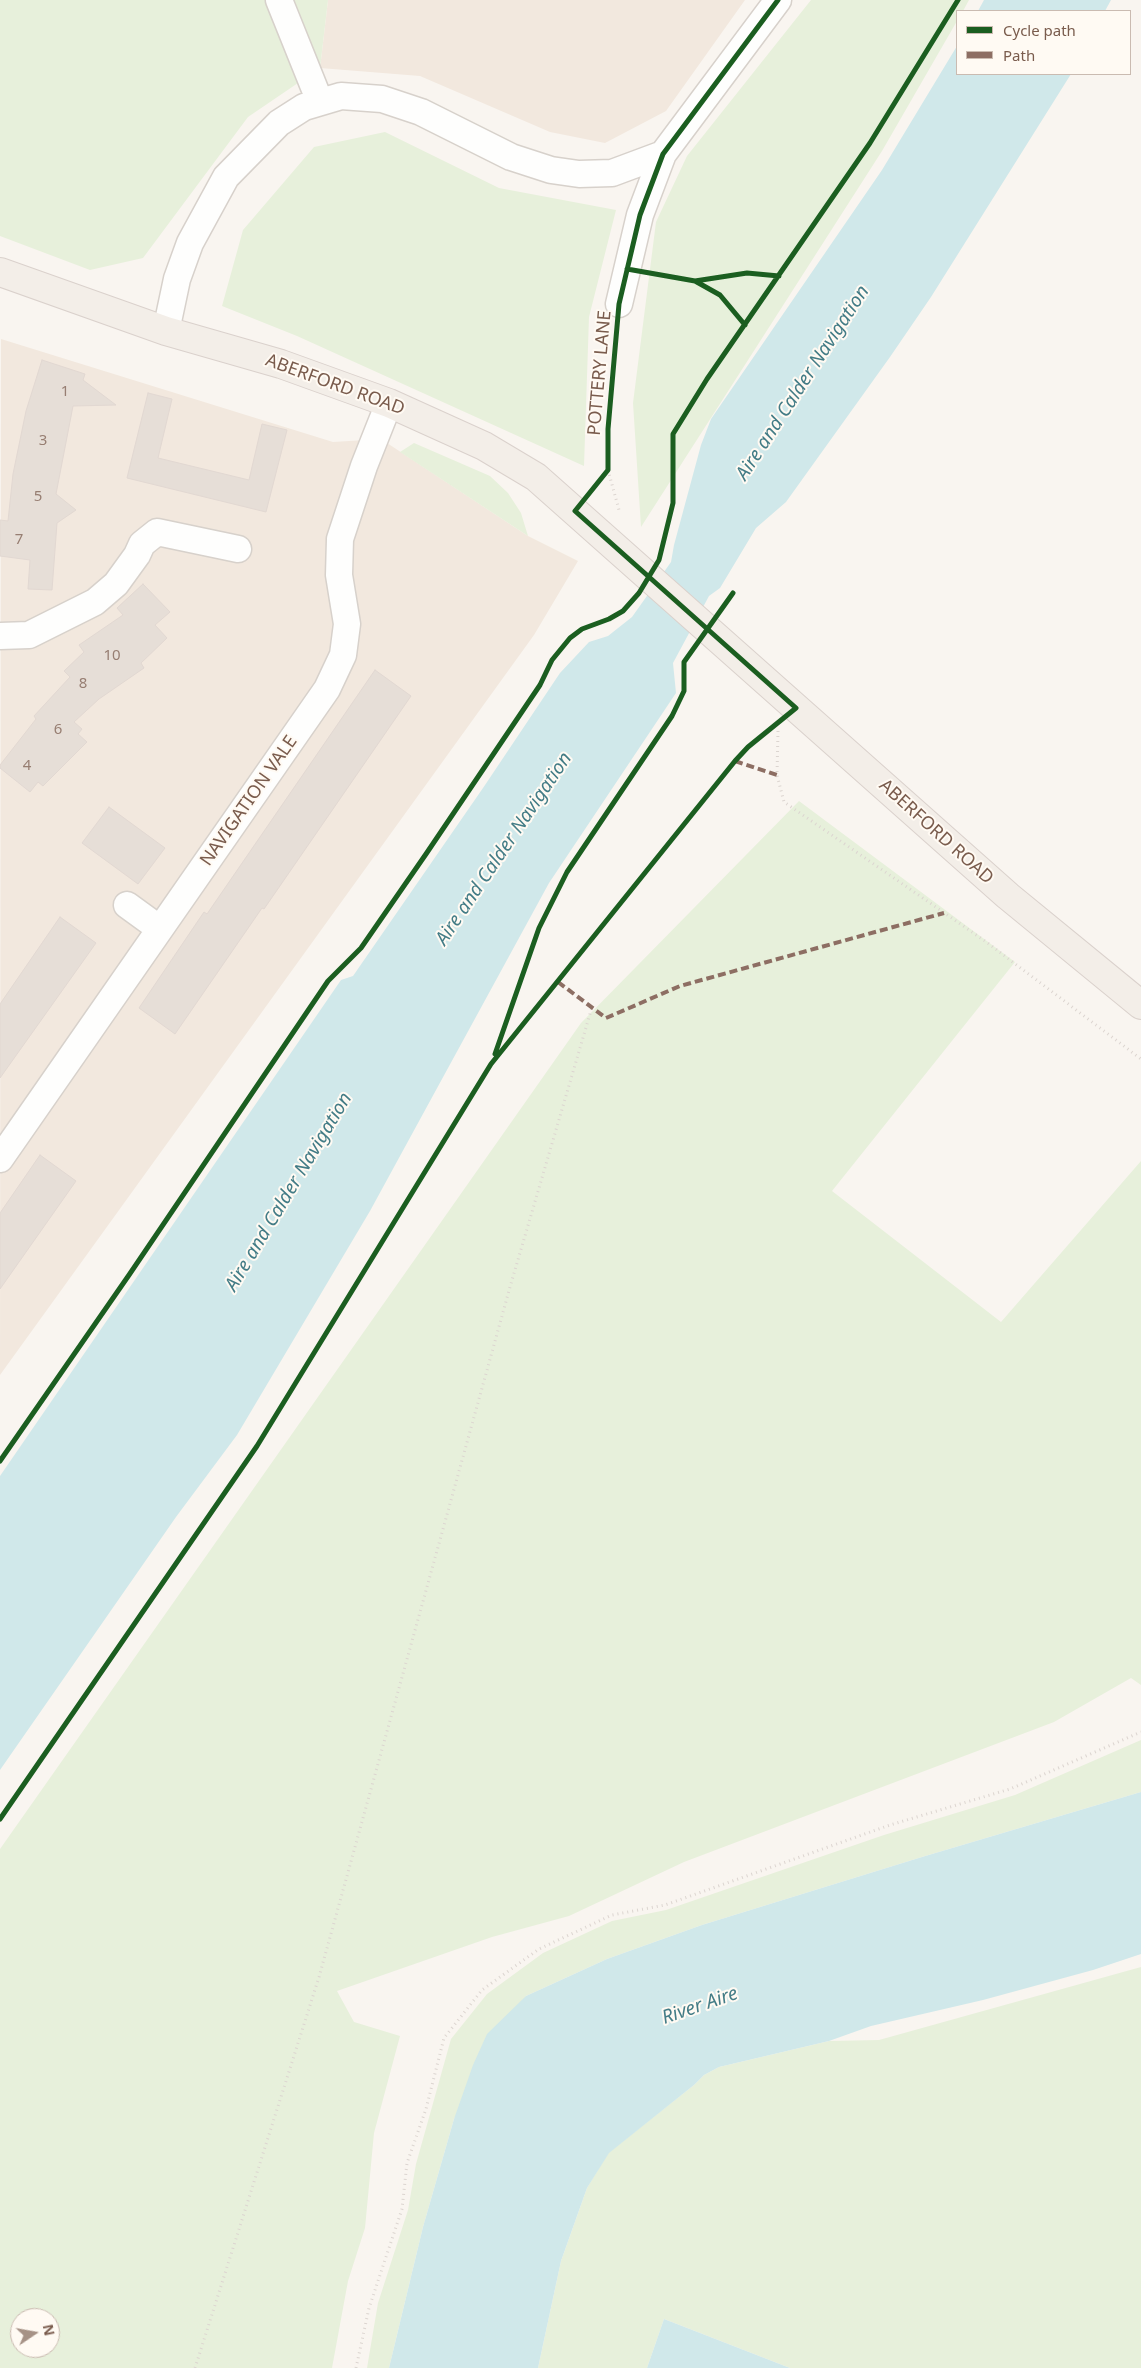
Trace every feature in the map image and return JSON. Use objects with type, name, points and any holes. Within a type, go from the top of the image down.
[{"type":"main road","name":"ABERFORD ROAD","points":[[0,272],[166,331],[281,364],[389,403],[484,446],[536,477],[737,654],[788,714],[1141,1005]]},
{"type":"street","points":[[280,0],[320,102]]},
{"type":"street","name":"POTTERY LANE","points":[[619,304],[640,215],[663,154],[778,0]]},
{"type":"street","points":[[166,331],[177,279],[190,243],[226,177],[279,123],[304,107],[341,96],[382,99],[421,112],[511,157],[551,170],[579,174],[612,173],[663,154]]},
{"type":"street","name":"NAVIGATION VALE","points":[[0,1159],[327,689],[343,655],[347,624],[339,575],[340,539],[364,466],[389,403]]},
{"type":"street","points":[[0,636],[29,635],[95,602],[116,584],[137,556],[142,544],[157,532],[238,550]]},
{"type":"street","points":[[127,905],[160,929]]},
{"type":"path","points":[[788,714],[776,747],[777,775],[784,802],[985,941],[1141,1059]]},
{"type":"path","points":[[195,2368],[319,1977],[510,1287],[592,1007]]},
{"type":"path","points":[[356,2368],[369,2308],[402,2209],[407,2163],[426,2109],[444,2038],[482,1990],[539,1949],[612,1915],[665,1905],[890,1825],[1010,1789],[1141,1732]]},
{"type":"shaded area","points":[[328,0],[745,0],[666,111],[605,143],[550,132],[420,76],[320,68]]},
{"type":"shaded area","points":[[1,339],[333,442],[381,439],[528,536],[578,561],[534,635],[0,1375]]},
{"type":"green space","points":[[0,0],[328,0],[320,68],[248,117],[143,258],[90,270],[0,236]]},
{"type":"green space","points":[[811,0],[969,0],[964,10],[956,10],[956,23],[882,151],[641,527],[633,403],[656,222],[687,156]]},
{"type":"green space","points":[[385,132],[499,188],[616,210],[589,317],[584,466],[297,336],[222,306],[243,230],[314,147]]},
{"type":"green space","points":[[414,443],[490,476],[508,493],[521,513],[528,536],[400,452]]},
{"type":"green space","points":[[799,801],[1015,962],[832,1191],[1001,1322],[1141,1161],[1141,1685],[1131,1678],[1054,1722],[684,1862],[569,1916],[492,1937],[337,1991],[354,2022],[400,2036],[374,2133],[365,2228],[348,2281],[332,2368],[0,2368],[0,1849],[581,1023]]},
{"type":"green space","points":[[1141,1740],[1141,1792],[702,1925],[607,1959],[526,1996],[454,2119],[423,2227],[389,2368],[367,2368],[378,2303],[408,2210],[416,2164],[451,2039],[487,1994],[543,1953],[612,1921],[666,1910],[884,1835],[1015,1795]]},
{"type":"green space","points":[[1141,1967],[1141,2368],[790,2368],[664,2319],[647,2368],[538,2368],[561,2261],[587,2188],[608,2153],[704,2075],[719,2067],[829,2041],[879,2040]]},
{"type":"water","points":[[984,0],[1111,0],[1106,10],[979,10]]},
{"type":"water","name":"Aire and Calder Navigation","points":[[956,48],[956,75],[1070,75],[931,297],[890,357],[786,502],[756,528],[720,588],[709,596],[673,663],[676,693],[549,883],[370,1211],[237,1435],[176,1517],[0,1770],[0,1476],[341,980],[353,976],[560,673],[589,642],[608,636],[632,617],[671,562],[701,445],[711,419],[882,170]]},
{"type":"water","name":"River Aire","points":[[1141,1792],[1141,1954],[1093,1970],[983,2000],[871,2026],[829,2041],[719,2067],[704,2075],[609,2153],[587,2188],[561,2261],[538,2368],[389,2368],[423,2227],[454,2119],[473,2065],[487,2034],[526,1996],[607,1959],[702,1925]]},
{"type":"water","points":[[664,2319],[790,2368],[647,2368]]},
{"type":"building","points":[[42,360],[85,374],[83,380],[116,405],[73,406],[56,494],[76,510],[57,523],[52,590],[28,589],[30,560],[0,556],[0,520],[8,521],[13,474],[26,411]]},
{"type":"building","points":[[148,393],[172,399],[158,458],[249,480],[262,424],[287,430],[266,512],[127,478]]},
{"type":"building","points":[[143,584],[170,612],[155,625],[167,638],[141,663],[144,668],[99,699],[74,722],[82,729],[78,734],[87,742],[43,786],[38,782],[30,792],[0,768],[0,765],[36,719],[34,716],[70,677],[64,671],[84,652],[79,645],[123,615],[117,608]]},
{"type":"building","points":[[375,670],[411,696],[175,1034],[139,1008],[204,912],[207,914]]},
{"type":"building","points":[[109,807],[165,848],[138,884],[82,843]]},
{"type":"building","points":[[60,917],[96,943],[0,1078],[0,1004]]},
{"type":"building","points":[[40,1155],[76,1181],[0,1289],[0,1213]]},
{"type":"marked path","points":[[735,761],[777,775]]},
{"type":"marked path","points":[[558,982],[606,1018],[680,986],[944,913]]},
{"type":"cycle path","points":[[0,1819],[257,1446],[491,1064],[735,761],[748,747],[796,708],[575,511],[608,470],[608,429],[619,304],[640,215],[663,154],[778,0]]},
{"type":"cycle path","points":[[0,1461],[129,1275],[328,981],[361,948],[426,854],[540,685],[552,660],[570,638],[582,629],[609,619],[623,611],[639,593],[659,560],[673,503],[673,434],[707,379],[870,143],[958,0]]},
{"type":"cycle path","points":[[627,269],[695,281],[747,273],[779,276]]},
{"type":"cycle path","points":[[695,281],[720,295],[745,325]]},
{"type":"cycle path","points":[[495,1054],[539,928],[567,872],[672,716],[684,691],[684,662],[733,593]]}]
